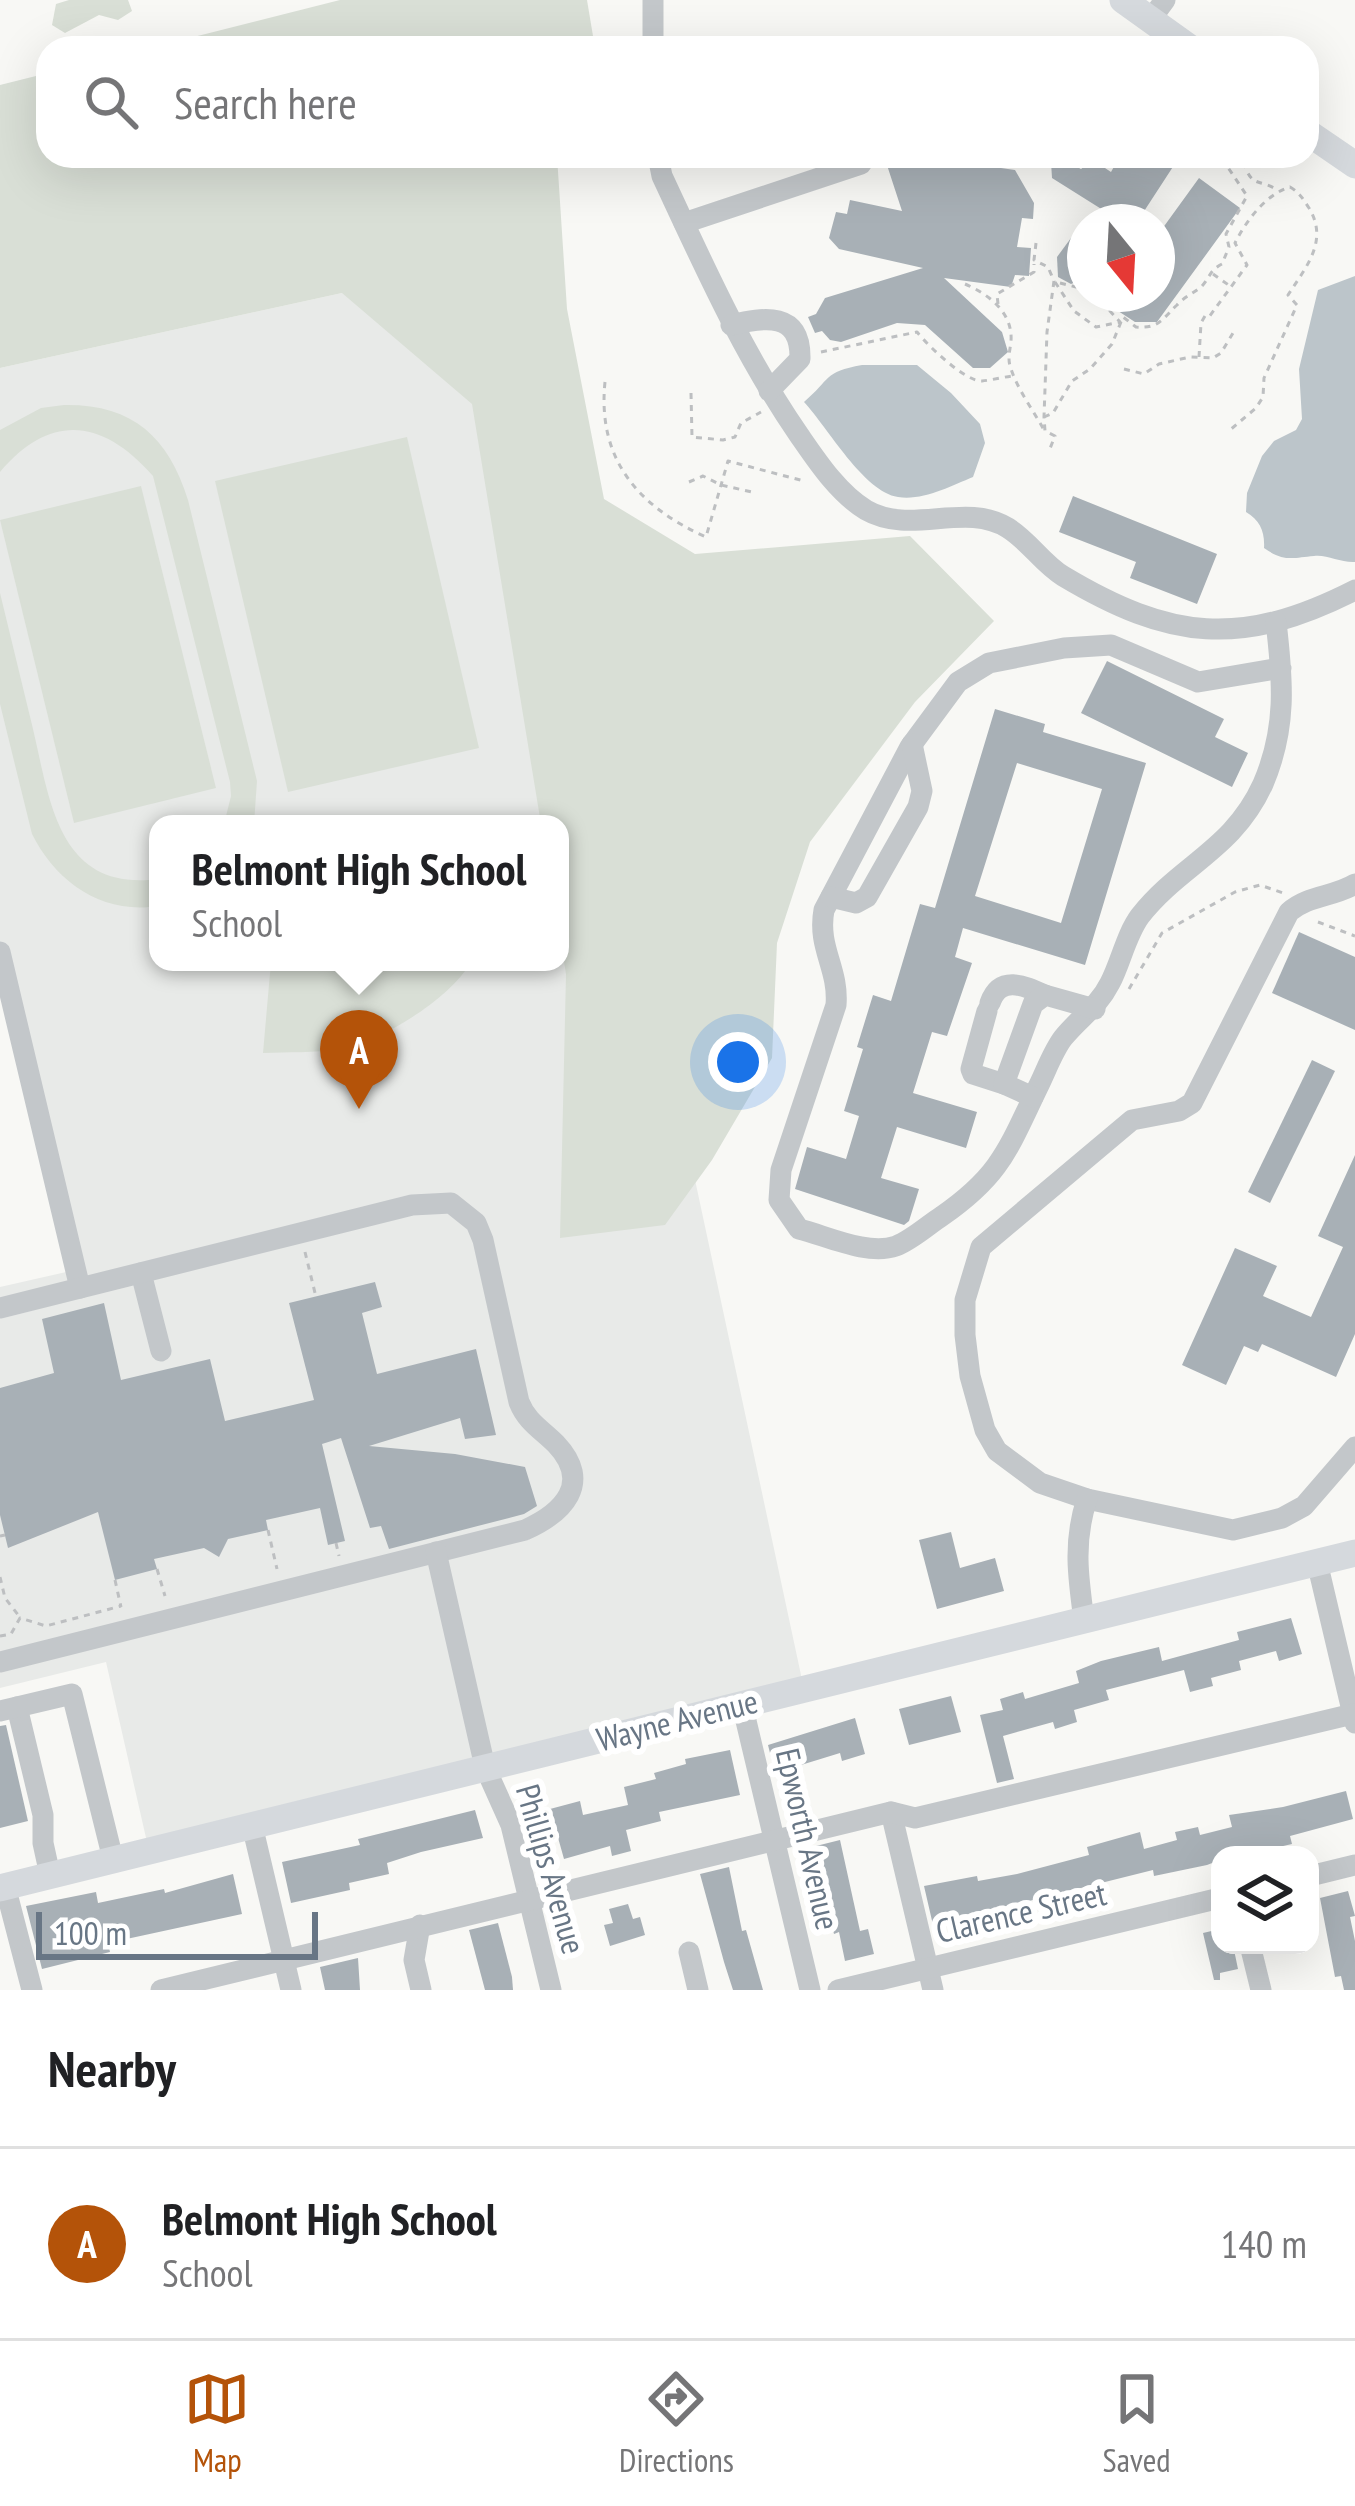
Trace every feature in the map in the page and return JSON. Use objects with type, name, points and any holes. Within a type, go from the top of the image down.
[{"type":"main road","points":[[1124,0],[1158,10],[1180,36]]},
{"type":"main road","points":[[1319,140],[1355,165]]},
{"type":"main road","name":"Wayne Avenue","points":[[3,1887],[1355,1553]]},
{"type":"street","points":[[653,0],[653,36]]},
{"type":"street","points":[[663,168],[731,325],[773,398],[835,482],[866,510],[898,521],[972,516],[997,522],[1025,539],[1058,573],[1140,617],[1187,630],[1276,622],[1355,590]]},
{"type":"street","points":[[684,223],[849,168]]},
{"type":"street","points":[[731,325],[765,317],[781,320],[798,337],[800,359],[773,398]]},
{"type":"street","points":[[1276,622],[1281,668],[1284,696],[1275,749],[1242,822],[1138,920],[1095,1010],[1062,1039],[987,1182],[899,1245],[878,1249],[799,1229],[779,1200],[781,1170],[836,1005],[838,986],[820,932],[831,897],[912,744],[958,682],[989,663],[1111,645],[1198,682],[1281,668]]},
{"type":"street","points":[[831,897],[856,903],[867,897],[917,807],[922,791],[912,744]]},
{"type":"street","points":[[1355,884],[1299,903],[1289,912],[1198,1097],[1179,1111],[1132,1120],[988,1239],[971,1273],[965,1335],[970,1376],[997,1451],[1040,1484],[1087,1499],[1210,1528],[1254,1527],[1304,1506],[1355,1447]]},
{"type":"street","points":[[0,952],[6,1002],[80,1288]]},
{"type":"street","points":[[1034,1097],[973,1074],[971,1069],[994,991],[1004,984],[1025,986],[1095,1010]]},
{"type":"street","points":[[1004,1084],[1033,1004],[1045,995]]},
{"type":"street","points":[[0,1308],[434,1202],[451,1203],[476,1223],[519,1402],[526,1418],[568,1459],[572,1489],[565,1505],[549,1520],[525,1530],[0,1662]]},
{"type":"street","points":[[141,1273],[161,1352]]},
{"type":"street","points":[[1084,1620],[1076,1563],[1087,1499]]},
{"type":"street","name":"Phillips Avenue","points":[[436,1552],[485,1767],[511,1825],[551,1990]]},
{"type":"street","points":[[163,1990],[891,1812],[915,1818],[1354,1719],[1317,1562]]},
{"type":"street","points":[[50,1875],[41,1804],[8,1709],[72,1694],[113,1859]]},
{"type":"street","name":"Epworth Avenue","points":[[742,1704],[810,1990]]},
{"type":"street","points":[[891,1812],[930,1979]]},
{"type":"street","points":[[252,1825],[291,1990]]},
{"type":"street","points":[[1319,1874],[1355,1864]]},
{"type":"street","points":[[3,1887],[32,1990]]},
{"type":"street","name":"Clarence Street","points":[[838,1990],[930,1979],[1211,1901]]},
{"type":"street","points":[[420,1925],[414,1960],[421,1990]]},
{"type":"street","points":[[689,1952],[698,1990]]},
{"type":"street","points":[[1252,1954],[1261,1990]]},
{"type":"path","points":[[1044,417],[1054,412],[1072,382],[1112,344],[1123,317],[1136,327],[1160,324],[1228,253],[1226,234],[1244,209],[1247,196],[1228,168]]},
{"type":"path","points":[[1246,168],[1257,185],[1278,191]]},
{"type":"path","points":[[1199,357],[1201,323],[1247,265],[1235,243],[1247,218],[1278,191],[1298,190],[1318,226],[1314,257],[1288,295],[1297,305],[1264,378],[1263,397],[1230,430]]},
{"type":"path","points":[[998,306],[997,294],[1034,272],[1036,243]]},
{"type":"path","points":[[1034,260],[1048,267],[1061,296],[1086,322],[1096,327],[1120,322]]},
{"type":"path","points":[[1210,272],[1231,287]]},
{"type":"path","points":[[1056,282],[1067,285]]},
{"type":"path","points":[[1045,431],[1047,332],[1056,282]]},
{"type":"path","points":[[965,284],[984,292],[1010,327],[1007,359],[1045,431],[1055,436],[1049,452]]},
{"type":"path","points":[[1111,312],[1120,322]]},
{"type":"path","points":[[1124,369],[1144,374],[1159,364],[1221,353],[1236,328]]},
{"type":"path","points":[[808,350],[825,352],[917,332],[963,376],[979,382],[1013,376]]},
{"type":"path","points":[[605,382],[603,409],[617,461],[643,499],[706,537],[728,461],[821,485],[835,482]]},
{"type":"path","points":[[691,393],[692,437],[700,440],[735,437],[741,423],[773,398]]},
{"type":"path","points":[[689,482],[703,476],[756,493]]},
{"type":"path","points":[[1111,981],[1132,989],[1162,933],[1235,892],[1260,885],[1286,893],[1318,922],[1355,936]]},
{"type":"path","points":[[301,1233],[316,1297]]},
{"type":"path","points":[[268,1530],[282,1591]]},
{"type":"path","points":[[157,1569],[172,1619]]},
{"type":"path","points":[[0,1577],[5,1598],[20,1618],[46,1625],[121,1606]]},
{"type":"path","points":[[115,1580],[127,1631]]},
{"type":"path","points":[[0,1636],[10,1634],[20,1618]]},
{"type":"shaded area","points":[[128,0],[132,11],[118,20],[99,15],[65,33],[52,25],[56,4]]},
{"type":"shaded area","points":[[340,0],[587,0],[593,36],[198,36]]},
{"type":"shaded area","points":[[36,76],[36,168],[558,168],[567,309],[604,499],[695,554],[910,536],[994,621],[915,702],[810,842],[777,943],[772,1058],[712,1160],[665,1225],[560,1238],[569,815],[540,815],[472,404],[342,293],[0,368],[0,85]]},
{"type":"shaded area","points":[[499,264],[804,1689],[149,1851],[106,1662],[0,1688],[0,1287],[75,1270],[0,952],[0,368],[342,293]]},
{"type":"shaded area","points":[[1355,276],[1355,562],[1283,557],[1264,548],[1261,527],[1246,512],[1247,493],[1262,456],[1274,441],[1296,430],[1302,419],[1299,369],[1318,290]]},
{"type":"shaded area","points":[[862,365],[917,365],[951,393],[980,424],[985,443],[973,477],[907,498],[885,493],[860,472],[804,402],[834,374]]},
{"type":"shaded area","points":[[64,405],[109,410],[144,428],[170,458],[188,500],[257,781],[255,815],[226,815],[230,782],[153,476],[115,443],[77,430],[38,439],[0,472],[0,430],[41,408]]},
{"type":"shaded area","points":[[407,437],[479,748],[288,792],[215,481]]},
{"type":"shaded area","points":[[141,486],[216,788],[74,823],[0,520]]},
{"type":"shaded area","points":[[0,593],[46,785],[65,836],[79,856],[99,871],[125,879],[149,879],[149,906],[100,900],[68,880],[42,851],[32,834],[0,704]]},
{"type":"shaded area","points":[[270,971],[465,971],[431,1004],[374,1038],[339,1049],[263,1053]]},
{"type":"building","points":[[888,168],[1015,170],[1034,203],[1033,219],[1022,218],[1017,247],[1031,248],[1029,276],[1015,275],[1011,287],[944,278],[1002,332],[1008,352],[990,368],[973,368],[925,325],[897,323],[841,342],[830,340],[822,331],[815,333],[808,317],[816,314],[825,298],[923,268],[839,249],[829,238],[836,212],[847,214],[850,200],[902,211]]},
{"type":"building","points":[[1051,168],[1111,172],[1113,168],[1172,168],[1149,204],[1093,204],[1052,178]]},
{"type":"building","points":[[1199,178],[1240,208],[1175,297],[1175,211]]},
{"type":"building","points":[[1067,243],[1067,282],[1058,277],[1057,257]]},
{"type":"building","points":[[1120,312],[1164,312],[1157,322],[1135,322]]},
{"type":"building","points":[[1073,496],[1217,554],[1197,604],[1130,578],[1136,562],[1059,532]]},
{"type":"building","points":[[1107,661],[1224,719],[1215,737],[1248,753],[1232,787],[1081,713]]},
{"type":"building","points":[[995,709],[1045,724],[1043,732],[1146,763],[1085,965],[963,928],[955,957],[972,963],[947,1036],[932,1032],[913,1093],[977,1112],[966,1148],[897,1127],[881,1178],[919,1189],[904,1225],[795,1189],[807,1147],[846,1159],[859,1116],[844,1111],[873,995],[891,1001],[920,904],[935,908]],"holes":[[[1017,763],[1102,789],[1061,923],[975,896]]]},
{"type":"building","points":[[1299,932],[1355,957],[1355,1030],[1272,993]]},
{"type":"building","points":[[1312,1060],[1335,1071],[1270,1203],[1248,1192]]},
{"type":"building","points":[[1355,1155],[1355,1334],[1336,1377],[1262,1344],[1258,1352],[1244,1346],[1226,1385],[1182,1365],[1235,1248],[1277,1266],[1263,1296],[1311,1317],[1343,1247],[1318,1236]]},
{"type":"building","points":[[375,1282],[382,1307],[362,1313],[377,1374],[476,1349],[496,1435],[465,1439],[460,1418],[369,1446],[525,1467],[537,1506],[524,1514],[389,1549],[381,1526],[370,1528],[341,1438],[322,1444],[345,1541],[328,1545],[320,1508],[266,1520],[268,1530],[228,1539],[219,1557],[204,1548],[154,1559],[157,1569],[115,1580],[98,1512],[8,1548],[0,1515],[0,1388],[54,1373],[42,1319],[104,1303],[121,1380],[210,1359],[225,1421],[314,1400],[289,1303]]},
{"type":"building","points":[[951,1532],[960,1568],[995,1558],[1004,1591],[937,1609],[919,1540]]},
{"type":"building","points":[[1291,1618],[1302,1654],[1279,1661],[1276,1651],[1239,1661],[1241,1670],[1211,1678],[1213,1686],[1190,1692],[1184,1670],[1106,1690],[1109,1700],[1074,1710],[1077,1722],[1055,1729],[1053,1722],[1003,1736],[1014,1779],[997,1783],[980,1715],[1003,1710],[1000,1699],[1023,1692],[1025,1699],[1079,1683],[1076,1671],[1101,1661],[1159,1647],[1162,1661],[1239,1640],[1237,1632]]},
{"type":"building","points":[[951,1696],[961,1732],[909,1745],[899,1709]]},
{"type":"building","points":[[855,1718],[865,1754],[842,1761],[840,1753],[775,1773],[768,1745]]},
{"type":"building","points":[[6,1725],[28,1821],[0,1828],[0,1726]]},
{"type":"building","points":[[730,1750],[740,1795],[659,1812],[661,1821],[626,1830],[631,1851],[612,1856],[610,1846],[564,1859],[550,1809],[580,1801],[583,1815],[628,1805],[624,1787],[656,1779],[654,1773],[686,1764],[685,1759]]},
{"type":"building","points":[[1346,1791],[1353,1819],[1290,1836],[1292,1844],[1211,1846],[1207,1865],[1154,1876],[1153,1870],[933,1925],[924,1886],[1017,1874],[1089,1855],[1087,1847],[1140,1832],[1144,1849],[1177,1840],[1175,1832],[1198,1827],[1200,1835],[1232,1827],[1229,1815]]},
{"type":"building","points":[[475,1810],[483,1838],[387,1863],[389,1874],[349,1883],[350,1890],[291,1903],[282,1862],[360,1845],[358,1839]]},
{"type":"building","points":[[840,1840],[860,1931],[868,1929],[874,1954],[845,1961],[812,1847]]},
{"type":"building","points":[[729,1867],[742,1931],[746,1930],[763,1990],[733,1990],[724,1962],[700,1874]]},
{"type":"building","points":[[233,1874],[242,1914],[108,1943],[110,1952],[42,1969],[26,1906],[96,1892],[98,1903],[164,1889],[165,1893]]},
{"type":"building","points":[[1348,1891],[1355,1916],[1350,1917],[1355,1990],[1344,1990],[1341,1976],[1335,1977],[1320,1898]]},
{"type":"building","points":[[628,1904],[633,1919],[640,1917],[645,1935],[610,1946],[604,1925],[613,1923],[609,1909]]},
{"type":"building","points":[[498,1923],[513,1990],[485,1990],[469,1930]]},
{"type":"building","points":[[1211,1931],[1211,1954],[1235,1954],[1238,1969],[1220,1973],[1220,1980],[1214,1980],[1203,1933]]},
{"type":"building","points":[[358,1958],[360,1990],[325,1990],[320,1967]]},
{"type":"place","name":"Belmont High School","points":[[359,1109]]}]
